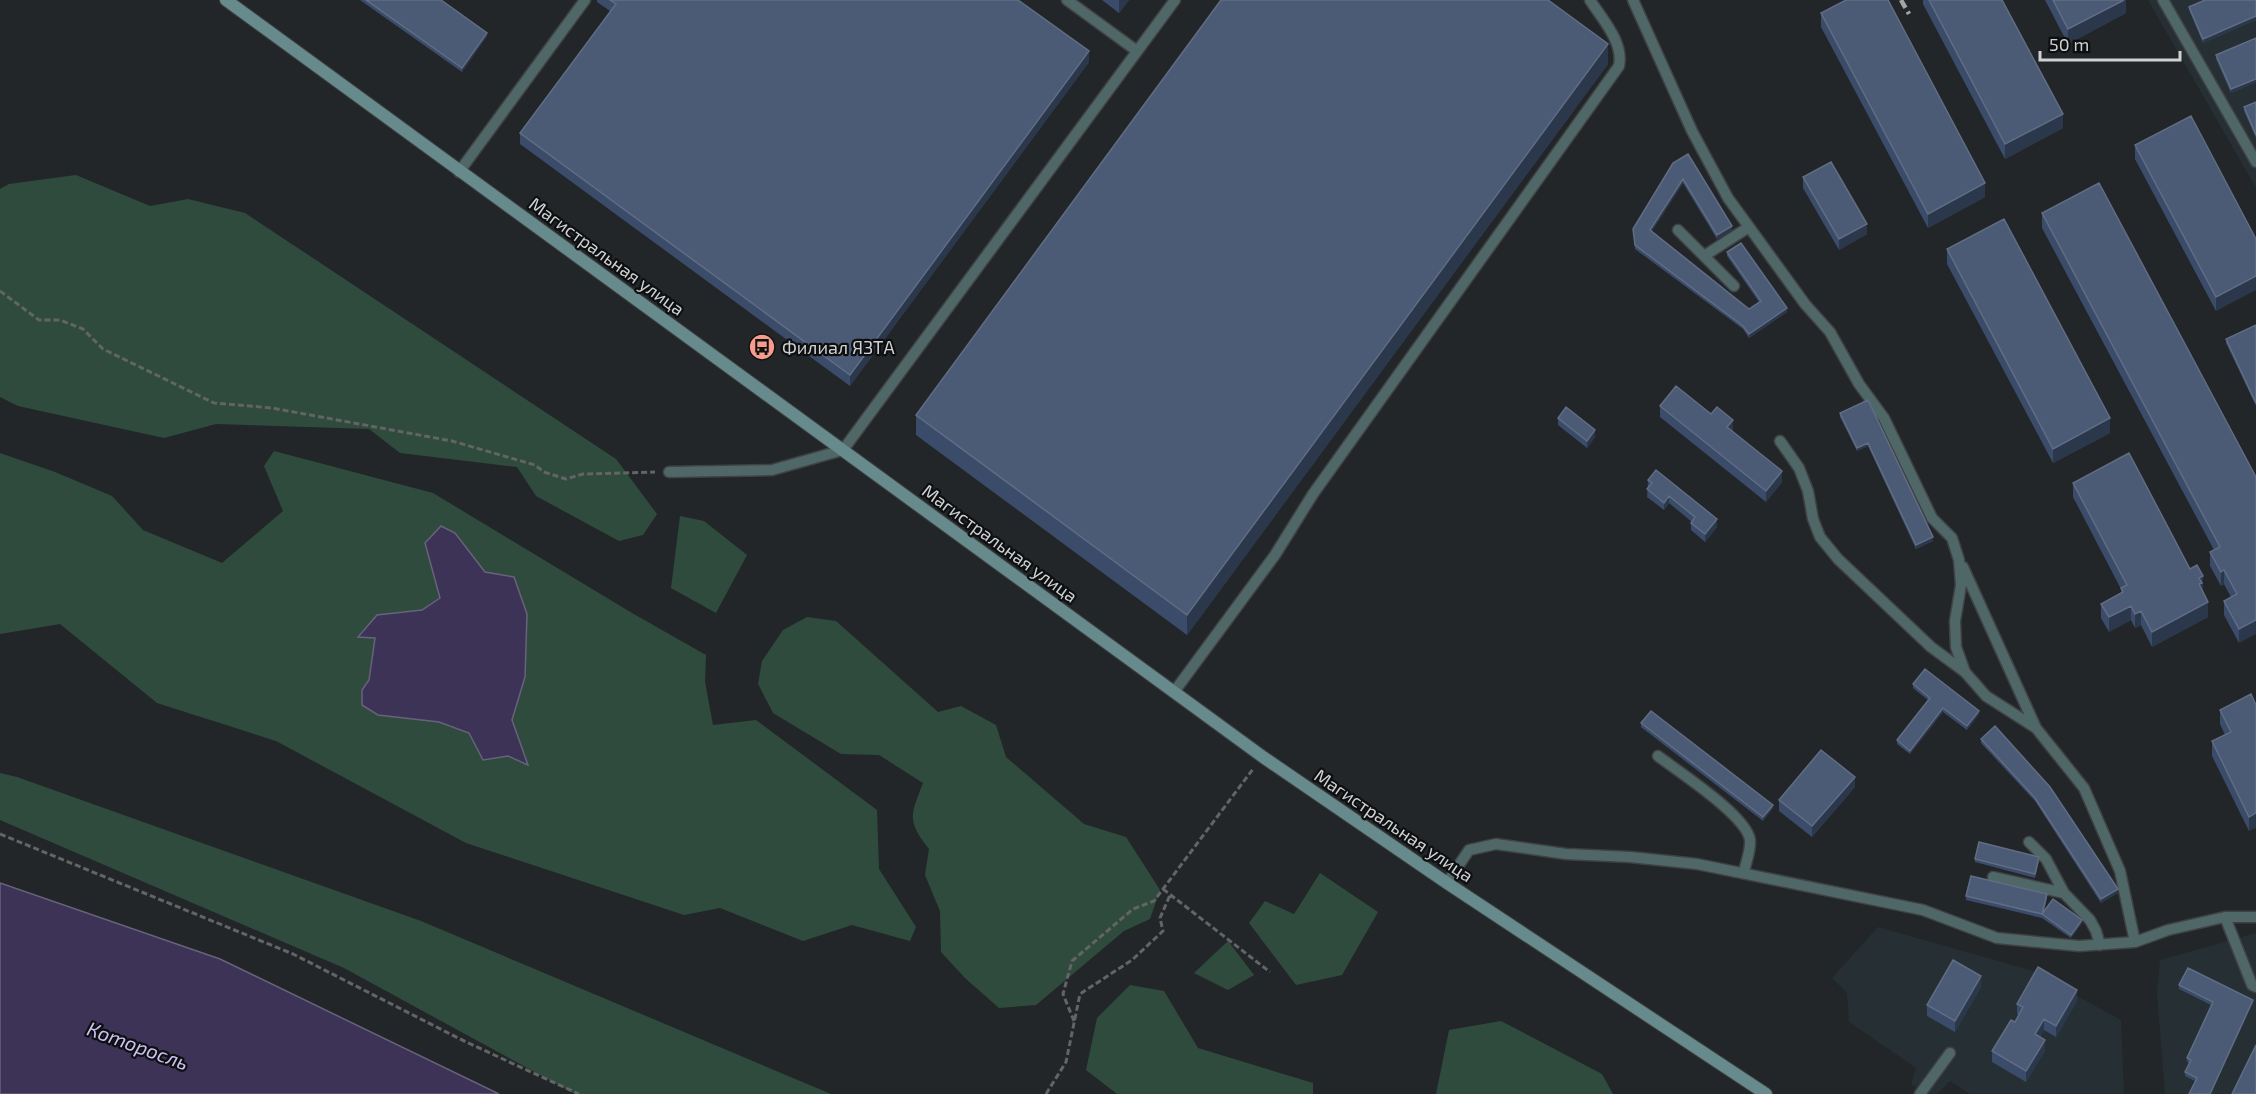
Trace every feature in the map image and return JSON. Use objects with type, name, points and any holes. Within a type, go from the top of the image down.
[{"type":"main road","name":"Магистральная улица","points":[[226,0],[1263,757],[1447,883],[1766,1094]]},
{"type":"lane","points":[[459,172],[585,0]]},
{"type":"lane","points":[[1067,0],[1137,51]]},
{"type":"lane","points":[[669,472],[772,470],[843,450],[1175,0]]},
{"type":"lane","points":[[1174,692],[1275,555],[1313,494],[1619,66],[1621,56],[1618,45],[1590,0]]},
{"type":"lane","points":[[1633,0],[1692,131],[1728,198],[1805,304],[1830,332],[1859,384],[1884,418],[1932,518],[1952,538],[1959,560],[2036,728],[2084,788],[2120,871],[2135,942]]},
{"type":"lane","points":[[2163,0],[2255,158]]},
{"type":"lane","points":[[1704,256],[1749,227]]},
{"type":"lane","points":[[1678,230],[1734,286]]},
{"type":"lane","points":[[1780,441],[1799,468],[1808,491],[1813,519],[1820,537],[1838,559],[1923,640],[1965,672],[1986,696],[2036,728]]},
{"type":"lane","points":[[1959,560],[1961,585],[1955,621],[1956,647],[1965,672]]},
{"type":"lane","points":[[1658,756],[1732,813],[1745,827],[1750,839],[1744,872]]},
{"type":"lane","points":[[2029,842],[2046,859],[2064,893],[2090,920],[2100,945]]},
{"type":"lane","points":[[1447,883],[1469,850],[1496,844],[1566,854],[1630,857],[1697,864],[1744,872],[1923,910],[1997,938],[2079,946],[2135,942],[2168,930],[2225,916],[2256,917]]},
{"type":"lane","points":[[1994,877],[2064,893]]},
{"type":"lane","points":[[2225,916],[2252,985],[2256,987]]},
{"type":"lane","points":[[1920,1094],[1950,1053]]},
{"type":"path","points":[[0,291],[39,320],[60,320],[83,330],[103,350],[214,403],[272,408],[452,441],[535,465],[544,472],[566,479],[583,474],[612,472],[669,472]]},
{"type":"path","points":[[1074,1021],[1063,994],[1072,961],[1133,909],[1154,901],[1263,757]]},
{"type":"path","points":[[0,834],[293,954],[466,1042],[579,1094]]},
{"type":"path","points":[[1163,889],[1270,972]]},
{"type":"path","points":[[1046,1094],[1066,1062],[1080,994],[1132,960],[1163,931],[1160,918],[1170,895]]},
{"type":"shaded area","points":[[2148,0],[2256,0],[2256,188]]},
{"type":"shaded area","points":[[1878,927],[2030,970],[2121,1020],[2124,1094],[1970,1094],[1950,1081],[1937,1094],[1928,1094],[1911,1084],[1916,1068],[1849,1022],[1847,993],[1832,978]]},
{"type":"shaded area","points":[[2256,933],[2256,1094],[2165,1094],[2157,994],[2160,960]]},
{"type":"green space","points":[[76,175],[150,206],[188,199],[245,213],[616,459],[657,514],[643,535],[619,541],[536,496],[517,467],[400,453],[369,429],[216,424],[164,438],[18,406],[0,397],[0,189],[9,184]]},
{"type":"green space","points":[[274,451],[433,493],[706,655],[705,682],[713,725],[756,720],[877,810],[879,869],[916,927],[910,941],[852,925],[803,941],[720,908],[684,915],[466,843],[276,741],[157,703],[60,624],[0,634],[0,453],[55,472],[112,496],[143,530],[222,563],[283,511],[264,466]]},
{"type":"green space","points":[[680,516],[704,521],[747,555],[716,613],[671,588]]},
{"type":"green space","points":[[807,617],[836,621],[938,712],[961,706],[996,725],[1006,757],[1084,824],[1126,837],[1160,890],[1150,919],[1124,931],[1036,1005],[999,1008],[965,978],[941,952],[940,911],[925,875],[929,849],[917,831],[913,817],[923,783],[879,755],[841,754],[773,713],[758,684],[762,661],[783,630]]},
{"type":"green space","points":[[0,773],[17,777],[421,921],[831,1094],[575,1094],[344,968],[0,820]]},
{"type":"green space","points":[[1320,873],[1378,912],[1342,975],[1296,985],[1249,923],[1265,901],[1294,914]]},
{"type":"green space","points":[[1228,941],[1254,975],[1228,990],[1194,973]]},
{"type":"green space","points":[[1130,985],[1164,991],[1198,1048],[1313,1083],[1313,1094],[1117,1094],[1086,1070],[1097,1018]]},
{"type":"green space","points":[[1501,1021],[1602,1074],[1613,1094],[1436,1094],[1449,1030]]},
{"type":"water","points":[[441,526],[455,533],[485,572],[514,577],[527,614],[525,677],[512,720],[528,765],[508,756],[483,760],[469,733],[439,722],[378,715],[362,705],[362,690],[369,680],[375,638],[358,637],[377,615],[422,610],[440,598],[425,543]]},
{"type":"water","name":"Которосль","points":[[0,883],[220,959],[499,1094],[0,1094]]},
{"type":"building","points":[[366,0],[441,0],[487,33],[462,68]]},
{"type":"building","points":[[610,0],[1018,0],[1089,51],[850,375],[520,133],[616,4]]},
{"type":"building","points":[[1221,0],[1548,0],[1608,44],[1187,615],[916,415]]},
{"type":"building","points":[[1846,0],[1888,0],[1985,183],[1928,214],[1821,13]]},
{"type":"building","points":[[1929,0],[2002,0],[2063,114],[2005,144]]},
{"type":"building","points":[[2053,0],[2124,0],[2068,29]]},
{"type":"building","points":[[2205,0],[2256,0],[2256,16],[2203,39],[2189,7]]},
{"type":"building","points":[[2256,38],[2256,79],[2231,89],[2216,55]]},
{"type":"building","points":[[2256,102],[2256,135],[2244,107]]},
{"type":"building","points":[[2191,116],[2256,239],[2256,276],[2216,297],[2135,145]]},
{"type":"building","points":[[1688,154],[1732,226],[1717,235],[1683,179],[1650,230],[1749,309],[1761,301],[1727,252],[1741,243],[1787,308],[1749,334],[1743,326],[1635,245],[1633,229],[1673,163]]},
{"type":"building","points":[[1831,162],[1867,224],[1839,239],[1803,177]]},
{"type":"building","points":[[2099,183],[2256,477],[2256,620],[2239,629],[2224,601],[2237,594],[2224,570],[2221,572],[2210,552],[2220,547],[2042,213]]},
{"type":"building","points":[[2004,219],[2110,418],[2053,449],[1947,249]]},
{"type":"building","points":[[2256,325],[2256,403],[2226,339]]},
{"type":"building","points":[[1676,386],[1711,414],[1717,407],[1733,420],[1727,427],[1782,471],[1766,491],[1660,406]]},
{"type":"building","points":[[1868,400],[1933,537],[1916,545],[1868,443],[1857,448],[1840,413]]},
{"type":"building","points":[[1566,407],[1595,430],[1587,441],[1558,418]]},
{"type":"building","points":[[2129,453],[2190,569],[2197,565],[2203,576],[2199,578],[2202,583],[2199,584],[2208,602],[2152,632],[2141,611],[2135,614],[2131,606],[2109,617],[2101,604],[2123,592],[2121,588],[2127,585],[2073,483]]},
{"type":"building","points":[[1656,470],[1717,519],[1705,534],[1691,523],[1695,517],[1669,496],[1664,503],[1647,489],[1652,483],[1648,480]]},
{"type":"building","points":[[1925,669],[1979,711],[1967,726],[1943,708],[1910,751],[1897,740],[1930,698],[1913,684]]},
{"type":"building","points":[[2251,694],[2256,705],[2256,813],[2249,817],[2212,741],[2231,732],[2220,710]]},
{"type":"building","points":[[1651,711],[1773,805],[1763,817],[1641,723]]},
{"type":"building","points":[[1995,726],[2050,787],[2118,889],[2101,899],[2035,798],[1981,739]]},
{"type":"building","points":[[1821,750],[1855,777],[1812,826],[1779,800]]},
{"type":"building","points":[[1979,842],[2039,857],[2035,874],[1975,859]]},
{"type":"building","points":[[1971,876],[2047,894],[2042,914],[1966,896]]},
{"type":"building","points":[[2053,899],[2082,920],[2071,935],[2042,914]]},
{"type":"building","points":[[1953,960],[1981,976],[1955,1021],[1927,1005]]},
{"type":"building","points":[[2038,967],[2077,990],[2056,1026],[2044,1019],[2035,1034],[2045,1040],[2026,1071],[1992,1051],[2011,1020],[2015,1022],[2023,1007],[2017,1004]]},
{"type":"building","points":[[2188,968],[2253,1000],[2210,1094],[2189,1094],[2197,1078],[2185,1072],[2191,1060],[2187,1058],[2213,1002],[2179,985]]},
{"type":"building","points":[[2256,1045],[2256,1094],[2232,1094]]},
{"type":"railway","points":[[1901,0],[1909,14]]},
{"type":"place","name":"Филиал ЯЗТА","points":[[762,347]]}]
